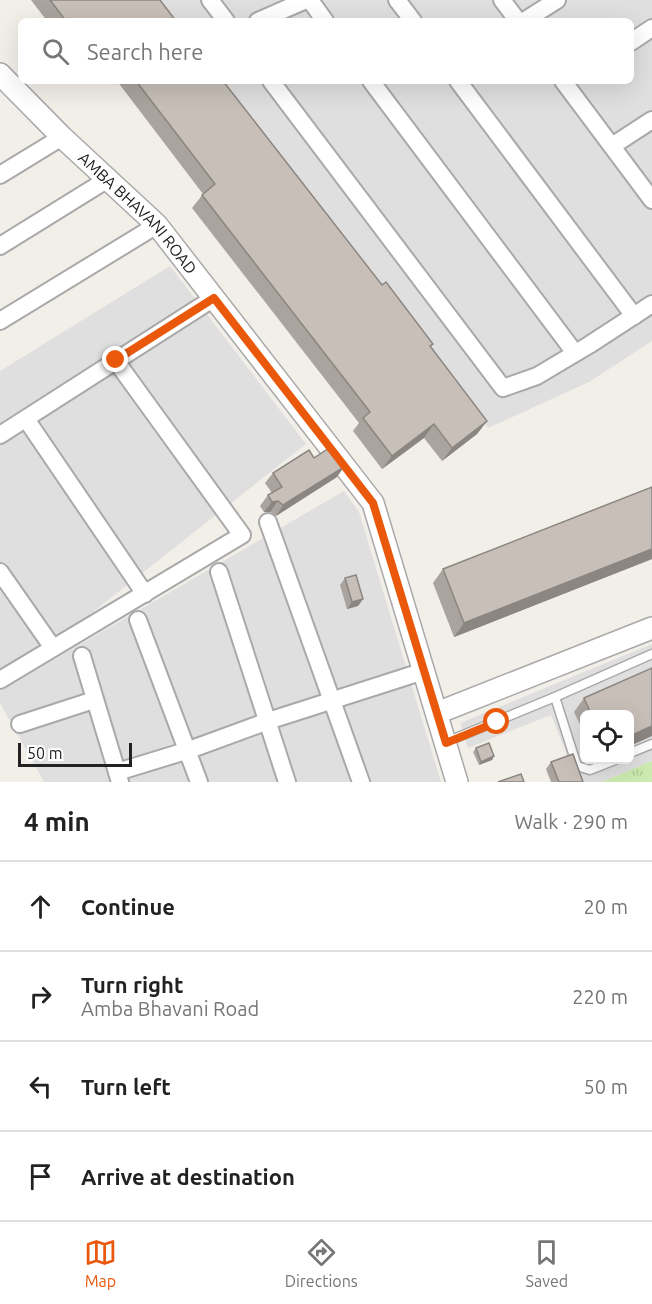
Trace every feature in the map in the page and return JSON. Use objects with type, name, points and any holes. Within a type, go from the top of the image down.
[{"type":"street","points":[[210,0],[224,18]]},
{"type":"street","points":[[265,18],[308,0],[323,18]]},
{"type":"street","points":[[397,0],[411,18]]},
{"type":"street","points":[[502,0],[516,18]]},
{"type":"street","points":[[529,18],[557,0]]},
{"type":"street","points":[[634,40],[652,28]]},
{"type":"street","name":"AMBA BHAVANI ROAD","points":[[0,74],[62,137],[157,225],[373,503],[457,782]]},
{"type":"street","points":[[274,84],[503,388],[537,376],[652,304]]},
{"type":"street","points":[[372,84],[575,353]]},
{"type":"street","points":[[460,84],[634,315]]},
{"type":"street","points":[[567,84],[652,200]]},
{"type":"street","points":[[612,146],[652,120]]},
{"type":"street","points":[[0,175],[62,137]]},
{"type":"street","points":[[0,246],[108,179]]},
{"type":"street","points":[[0,321],[157,225]]},
{"type":"street","points":[[0,435],[214,298]]},
{"type":"street","points":[[0,680],[242,535],[116,360]]},
{"type":"street","points":[[26,419],[145,594]]},
{"type":"street","points":[[268,522],[361,782]]},
{"type":"street","points":[[0,572],[53,648]]},
{"type":"street","points":[[219,572],[287,782]]},
{"type":"street","points":[[138,620],[189,750],[199,782]]},
{"type":"street","points":[[437,713],[652,628]]},
{"type":"street","points":[[82,656],[119,777],[268,721],[424,671]]},
{"type":"street","points":[[20,724],[94,700]]},
{"type":"lane","points":[[446,743],[652,654]]},
{"type":"lane","points":[[555,697],[577,766],[590,770],[604,764]]},
{"type":"lane","points":[[634,751],[652,744]]},
{"type":"shaded area","points":[[159,0],[652,0],[652,341],[589,382],[488,428],[223,84],[634,84],[634,18],[173,18]]},
{"type":"shaded area","points":[[170,266],[306,444],[46,649],[0,668],[0,371]]},
{"type":"shaded area","points":[[344,491],[359,512],[441,782],[44,782],[0,703],[0,691]]},
{"type":"shaded area","points":[[652,644],[652,761],[602,782],[578,782],[551,715],[468,748],[460,723]]},
{"type":"green space","points":[[652,761],[652,782],[602,782]]},
{"type":"building","points":[[50,0],[160,0],[174,18],[64,18]]},
{"type":"building","points":[[138,84],[225,84],[382,285],[386,282],[433,344],[430,346],[487,421],[452,448],[434,424],[392,456],[363,418],[370,412],[202,195],[215,184]]},
{"type":"building","points":[[329,448],[344,467],[283,505],[278,501],[272,502],[268,495],[282,487],[273,473],[309,450],[314,458]]},
{"type":"building","points":[[652,487],[652,549],[464,623],[443,569]]},
{"type":"building","points":[[356,575],[363,599],[352,602],[345,578]]},
{"type":"building","points":[[652,668],[652,726],[634,734],[634,710],[589,710],[584,698]]},
{"type":"building","points":[[489,743],[494,756],[481,762],[476,748]]},
{"type":"building","points":[[573,754],[583,782],[559,782],[551,762]]},
{"type":"building","points":[[521,774],[524,782],[498,782]]},
{"type":"route","points":[[116,360],[214,298],[373,503],[446,743],[497,722]]}]
